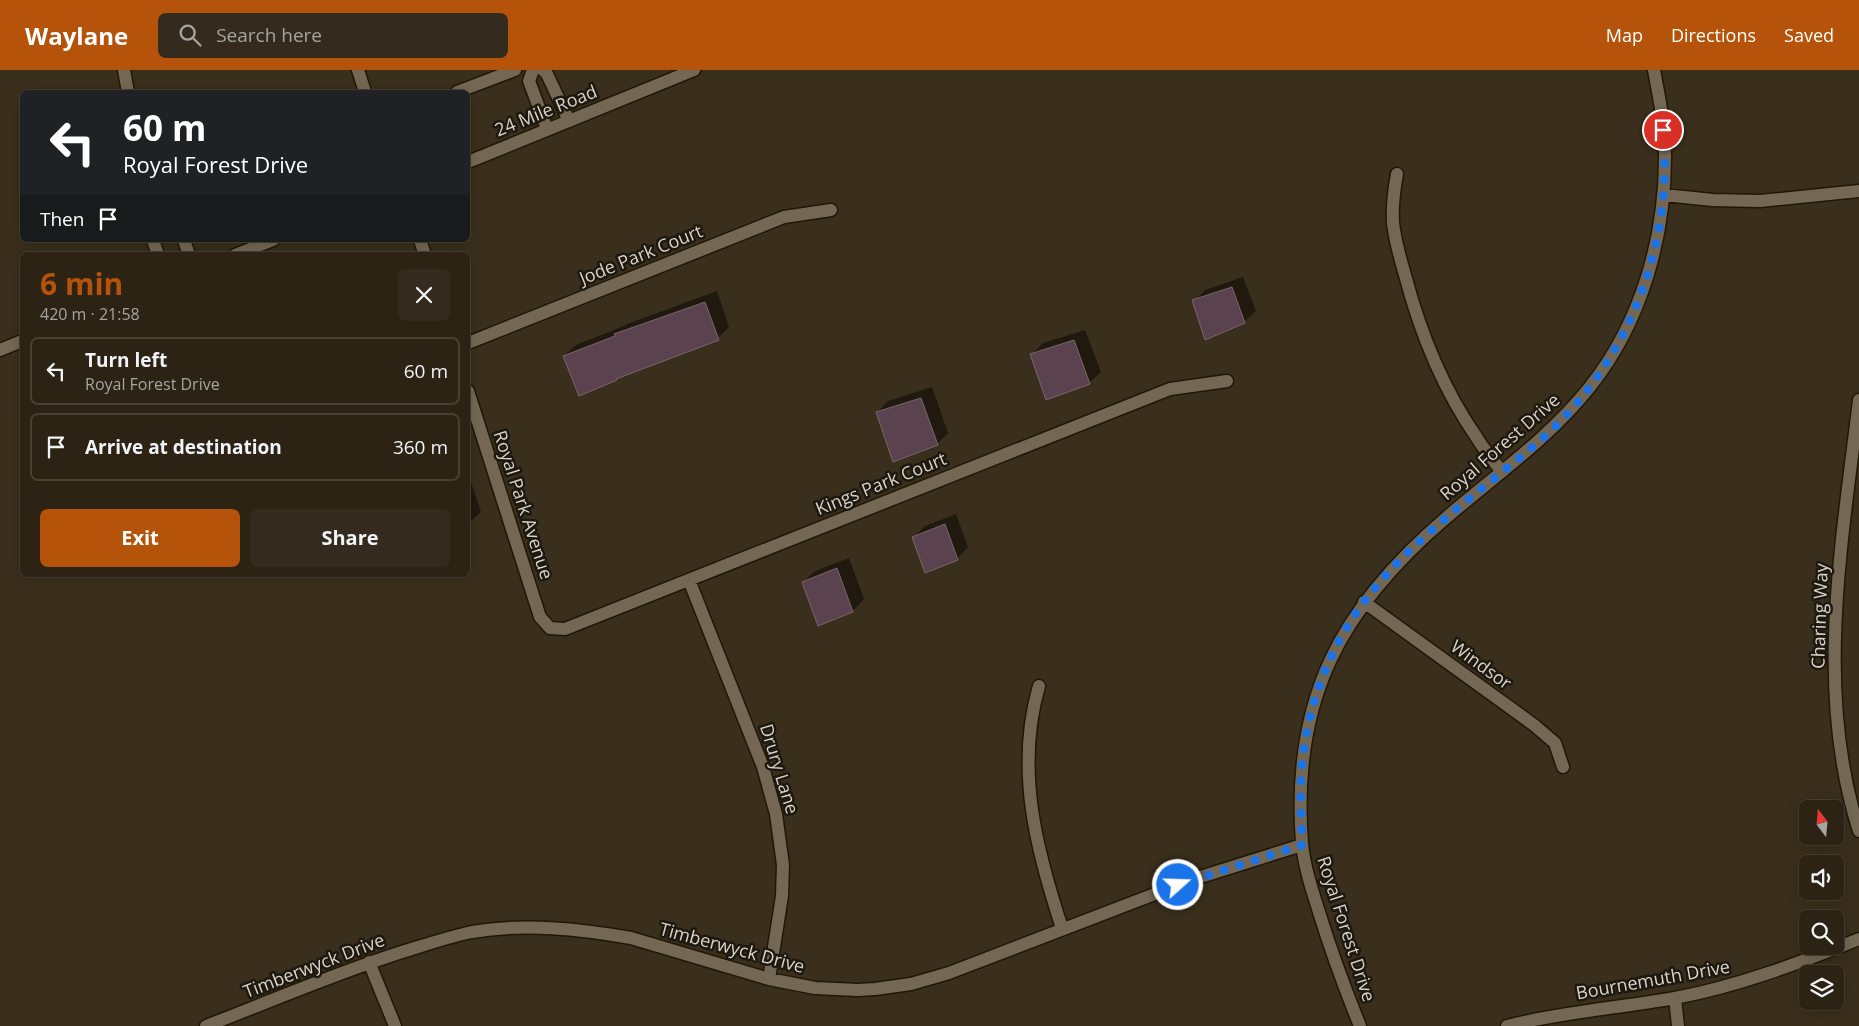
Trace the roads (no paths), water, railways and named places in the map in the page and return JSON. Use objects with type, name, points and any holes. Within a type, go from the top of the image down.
[{"type":"street","points":[[124,70],[128,90]]},
{"type":"street","points":[[358,70],[364,90]]},
{"type":"street","points":[[461,90],[516,70]]},
{"type":"street","points":[[532,70],[529,81],[548,129]]},
{"type":"street","points":[[543,70],[547,74],[569,121]]},
{"type":"street","name":"24 Mile Road","points":[[470,161],[694,70]]},
{"type":"street","name":"Royal Forest Drive","points":[[1360,1026],[1317,908],[1302,845],[1301,785],[1305,742],[1313,705],[1324,672],[1339,642],[1364,602],[1387,574],[1415,544],[1544,436],[1571,410],[1607,362],[1631,320],[1647,277],[1655,248],[1664,195],[1665,149],[1654,70]]},
{"type":"street","points":[[1397,174],[1393,200],[1393,223],[1402,266],[1420,325],[1438,369],[1457,406],[1476,438],[1502,472]]},
{"type":"street","points":[[1664,195],[1713,200],[1760,201],[1859,191]]},
{"type":"street","name":"Jode Park Court","points":[[470,342],[784,217],[831,210]]},
{"type":"street","points":[[243,252],[268,242]]},
{"type":"street","points":[[0,350],[20,342]]},
{"type":"street","name":"Kings Park Court","points":[[550,628],[565,628],[1170,389],[1227,381]]},
{"type":"street","name":"Royal Park Avenue","points":[[470,396],[540,617],[550,628]]},
{"type":"street","name":"Charing Way","points":[[1859,400],[1840,556],[1835,634],[1835,687],[1841,752],[1859,831]]},
{"type":"street","name":"Drury Lane","points":[[689,580],[763,767],[776,814],[783,864],[782,896],[770,979]]},
{"type":"street","name":"Windsor","points":[[1364,602],[1534,725],[1555,743],[1563,767]]},
{"type":"street","points":[[1039,686],[1030,728],[1030,798],[1038,849],[1062,928]]},
{"type":"street","name":"Timberwyck Drive","points":[[206,1026],[369,962],[440,940],[472,932],[500,929],[556,929],[631,938],[770,979],[815,988],[858,990],[911,984],[949,973],[1062,928],[1194,879],[1302,845]]},
{"type":"street","name":"Bournemuth Drive","points":[[1507,1026],[1567,1013],[1675,998],[1737,983],[1772,972],[1859,939]]},
{"type":"street","points":[[369,962],[395,1026]]},
{"type":"street","points":[[1675,998],[1678,1026]]}]
